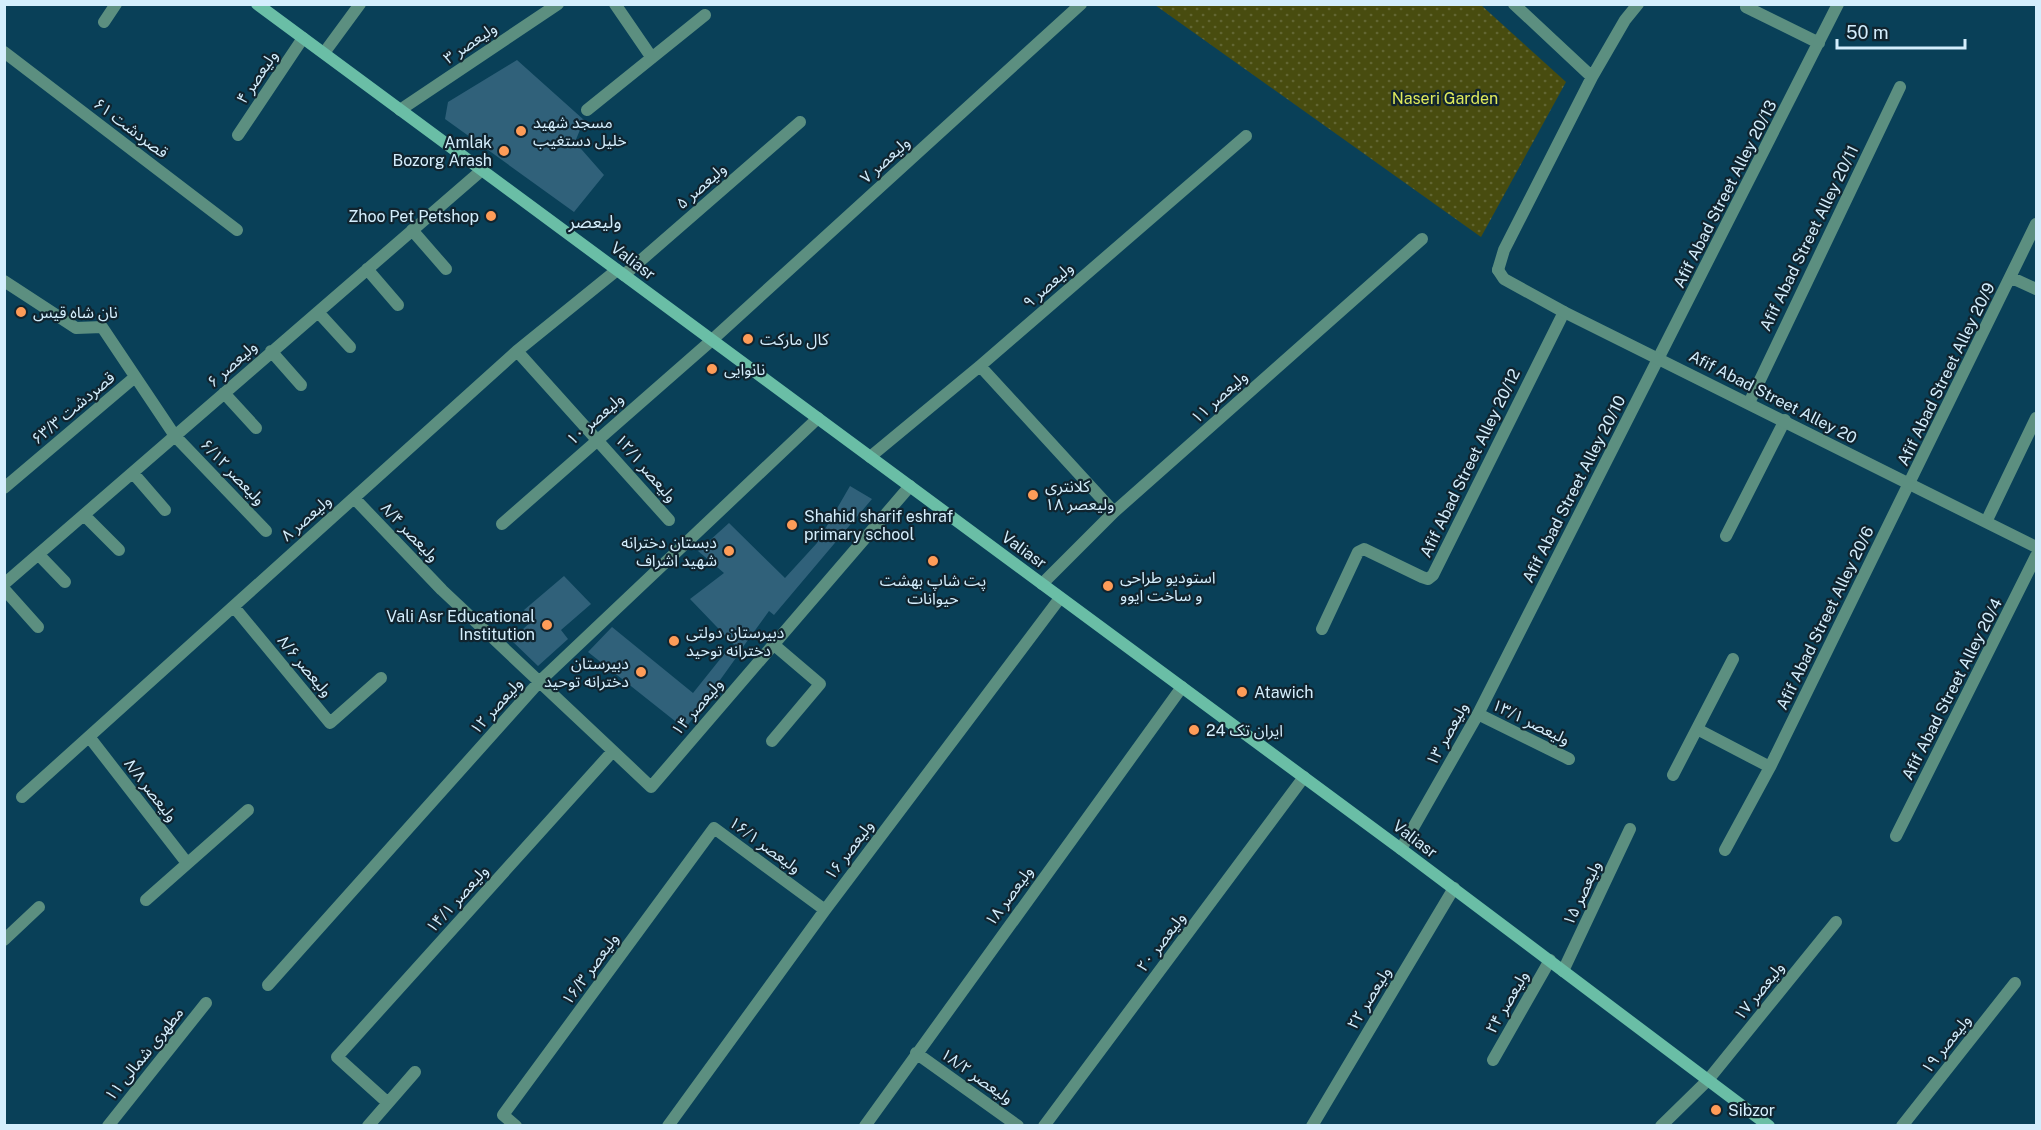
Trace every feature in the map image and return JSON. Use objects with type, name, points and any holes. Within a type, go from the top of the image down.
[{"type":"main road","name":"Valiasr","points":[[257,4],[1454,888],[1768,1125]]},
{"type":"street","points":[[104,22],[116,4]]},
{"type":"street","points":[[324,53],[360,4]]},
{"type":"street","name":"۳ ولیعصر","points":[[400,110],[558,4]]},
{"type":"street","points":[[615,4],[652,58]]},
{"type":"street","name":"۷ ولیعصر","points":[[712,340],[1081,4]]},
{"type":"street","points":[[1514,4],[1592,77],[1625,20],[1638,4]]},
{"type":"street","name":"Afif Abad Street Alley 20/13","points":[[1660,359],[1838,4]]},
{"type":"street","points":[[1746,7],[1819,43]]},
{"type":"street","points":[[587,110],[705,15]]},
{"type":"street","name":"۴ ولیعصر","points":[[238,135],[303,38]]},
{"type":"street","name":"۶۱ قصردشت","points":[[4,52],[237,230]]},
{"type":"street","name":"Afif Abad Street Alley 20","points":[[1592,77],[1504,250],[1498,270],[1504,279],[1564,312],[2037,547]]},
{"type":"street","name":"Afif Abad Street Alley 20/11","points":[[1749,403],[1900,87]]},
{"type":"street","name":"۵ ولیعصر","points":[[620,272],[800,122]]},
{"type":"street","name":"۹ ولیعصر","points":[[870,457],[980,366],[1245,136]]},
{"type":"street","name":"۶ ولیعصر","points":[[4,586],[271,351],[482,170]]},
{"type":"street","name":"Afif Abad Street Alley 20/9","points":[[1910,484],[2037,224]]},
{"type":"street","points":[[412,230],[446,269]]},
{"type":"street","name":"۱۱ ولیعصر","points":[[1042,584],[1114,512],[1422,239]]},
{"type":"street","points":[[367,269],[398,305]]},
{"type":"street","name":"۸ ولیعصر","points":[[22,797],[517,351],[620,272]]},
{"type":"street","name":"Afif Abad Street Alley 20/9","points":[[2012,278],[2037,290]]},
{"type":"street","name":"۶/۱۲ ولیعصر","points":[[4,281],[76,328],[102,327],[175,436],[266,531]]},
{"type":"street","points":[[318,312],[350,347]]},
{"type":"street","name":"Afif Abad Street Alley 20/12","points":[[1323,629],[1358,552],[1364,549],[1422,578],[1428,579],[1433,575],[1564,312]]},
{"type":"street","name":"۱۰ ولیعصر","points":[[502,524],[597,438],[712,340]]},
{"type":"street","points":[[271,351],[301,385]]},
{"type":"street","name":"۱۲/۱ ولیعصر","points":[[517,351],[669,520]]},
{"type":"street","name":"Afif Abad Street Alley 20/10","points":[[1518,634],[1660,359]]},
{"type":"street","points":[[980,366],[1114,512]]},
{"type":"street","name":"۶۳/۳ قصردشت","points":[[4,488],[135,377]]},
{"type":"street","points":[[224,393],[256,428]]},
{"type":"street","name":"۱۲ ولیعصر","points":[[268,985],[540,681],[818,417]]},
{"type":"street","points":[[1986,520],[2037,418]]},
{"type":"street","points":[[1726,536],[1785,420]]},
{"type":"street","points":[[132,473],[165,510]]},
{"type":"street","name":"Afif Abad Street Alley 20/6","points":[[1725,850],[1770,767],[1910,484]]},
{"type":"street","name":"۱۴ ولیعصر","points":[[613,751],[651,787],[910,486]]},
{"type":"street","name":"۸/۴ ولیعصر","points":[[354,498],[442,590],[613,751]]},
{"type":"street","points":[[84,515],[119,550]]},
{"type":"street","points":[[39,555],[65,582]]},
{"type":"street","name":"Afif Abad Street Alley 20/4","points":[[1896,836],[2037,556]]},
{"type":"street","points":[[4,586],[38,627]]},
{"type":"street","name":"۱۶ ولیعصر","points":[[668,1125],[825,910],[1060,598]]},
{"type":"street","name":"۸/۶ ولیعصر","points":[[234,607],[330,723],[381,678]]},
{"type":"street","name":"۱۳ ولیعصر","points":[[1401,849],[1478,714],[1518,634]]},
{"type":"street","points":[[772,644],[820,684],[772,741]]},
{"type":"street","points":[[1673,775],[1732,659]]},
{"type":"street","name":"۱۸ ولیعصر","points":[[865,1125],[1182,687]]},
{"type":"street","name":"۱۳/۱ ولیعصر","points":[[1478,714],[1569,759]]},
{"type":"street","points":[[1697,729],[1770,767]]},
{"type":"street","name":"۸/۸ ولیعصر","points":[[90,738],[187,863]]},
{"type":"street","name":"۱۴/۱ ولیعصر","points":[[388,1103],[337,1057],[613,751]]},
{"type":"street","name":"۲۰ ولیعصر","points":[[1044,1125],[1304,777]]},
{"type":"street","points":[[146,900],[248,810]]},
{"type":"street","name":"۱۶/۱ ولیعصر","points":[[714,828],[825,910]]},
{"type":"street","name":"۱۶/۳ ولیعصر","points":[[516,1125],[503,1115],[714,828]]},
{"type":"street","name":"۱۵ ولیعصر","points":[[1563,971],[1630,829]]},
{"type":"street","name":"۲۲ ولیعصر","points":[[1312,1125],[1454,888]]},
{"type":"street","points":[[4,940],[39,907]]},
{"type":"street","name":"۱۷ ولیعصر","points":[[1661,1125],[1708,1080],[1836,922]]},
{"type":"street","name":"۲۴ ولیعصر","points":[[1493,1060],[1550,960]]},
{"type":"street","name":"۱۹ ولیعصر","points":[[1902,1125],[2015,983]]},
{"type":"street","name":"۱۱ مطهری شمالی","points":[[108,1125],[206,1003]]},
{"type":"street","name":"۱۸/۲ ولیعصر","points":[[916,1053],[1018,1125]]},
{"type":"street","points":[[368,1125],[415,1072]]},
{"type":"green space","name":"Naseri Garden","points":[[1155,5],[1481,5],[1566,82],[1481,237]]},
{"type":"building","name":"مسجد شهید خلیل دستغیب","points":[[517,60],[584,120],[575,142],[604,175],[574,212],[445,119],[448,102]]},
{"type":"building","name":"دبستان دخترانه شهید اشراف","points":[[850,486],[872,499],[774,615],[769,611],[740,651],[690,599],[724,573],[698,551],[729,523],[785,578],[817,543]]},
{"type":"building","name":"Vali Asr Educational Institution","points":[[564,576],[591,604],[561,630],[568,639],[538,666],[511,640],[533,620],[524,610]]},
{"type":"building","name":"دبیرستان دخترانه توحید","points":[[612,627],[693,693],[729,648],[738,655],[685,729],[588,652]]},
{"type":"place","name":"مسجد شهید خلیل دستغیب","points":[[521,131]]},
{"type":"place","name":"Amlak Bozorg Arash","points":[[504,151]]},
{"type":"place","name":"Zhoo Pet Petshop","points":[[491,216]]},
{"type":"place","name":"نان شاه قیس","points":[[21,312]]},
{"type":"place","name":"کال مارکت","points":[[748,339]]},
{"type":"place","name":"نانوایی","points":[[712,369]]},
{"type":"place","name":"کلانتری ۱۸ ولیعصر","points":[[1033,495]]},
{"type":"place","name":"Shahid sharif eshraf primary school","points":[[792,525]]},
{"type":"place","name":"دبستان دخترانه شهید اشراف","points":[[729,551]]},
{"type":"place","name":"پت شاپ بهشت حیوانات","points":[[933,561]]},
{"type":"place","name":"استودیو طراحی و ساخت ایوو","points":[[1108,586]]},
{"type":"place","name":"Vali Asr Educational Institution","points":[[547,625]]},
{"type":"place","name":"دبیرستان دولتی دخترانه توحید","points":[[674,641]]},
{"type":"place","name":"دبیرستان دخترانه توحید","points":[[641,672]]},
{"type":"place","name":"Atawich","points":[[1242,692]]},
{"type":"place","name":"ایران تک 24","points":[[1194,730]]},
{"type":"place","name":"Sibzor","points":[[1716,1110]]},
{"type":"district","name":"ولیعصر","points":[[595,221]]}]
